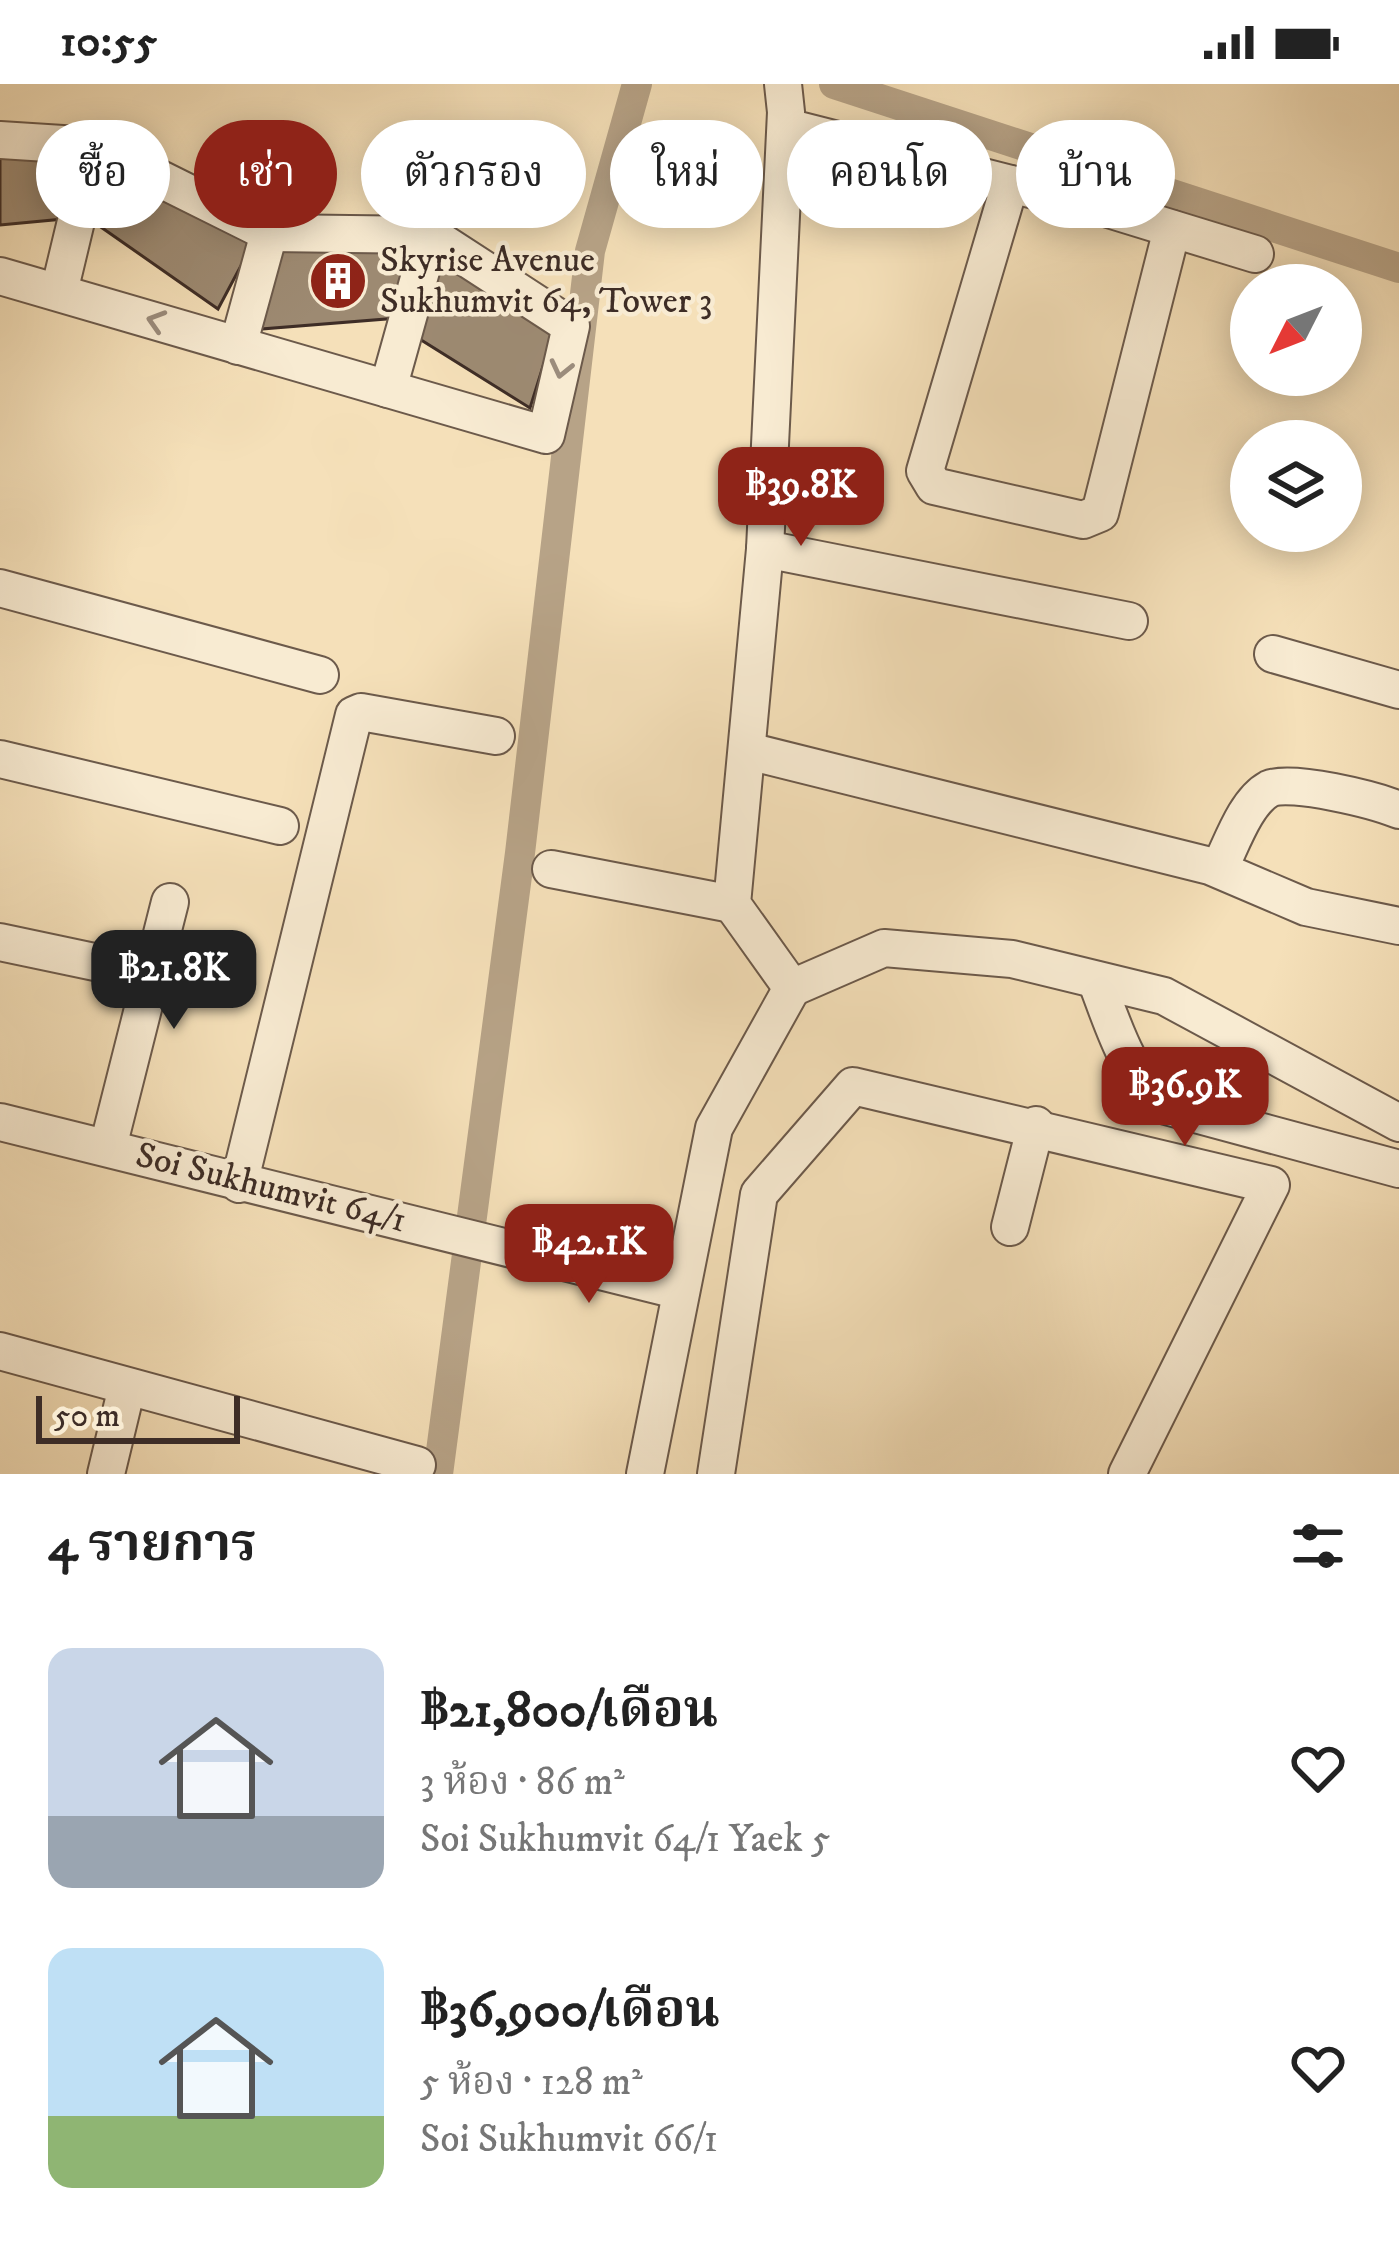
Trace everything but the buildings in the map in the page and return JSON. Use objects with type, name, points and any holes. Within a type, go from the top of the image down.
[{"type":"street","points":[[792,988],[732,904],[765,549],[785,108],[1010,184],[1256,254]]},
{"type":"street","points":[[0,140],[36,142]]},
{"type":"street","points":[[0,275],[545,435],[571,326],[431,235],[269,232],[170,183]]},
{"type":"street","points":[[1010,184],[925,471],[934,486],[1083,520],[1100,513],[1172,229]]},
{"type":"street","points":[[59,292],[74,228]]},
{"type":"street","points":[[238,346],[269,232]]},
{"type":"street","points":[[388,389],[431,235]]},
{"type":"street","points":[[765,549],[1129,621]]},
{"type":"street","points":[[0,588],[320,675]]},
{"type":"street","points":[[1273,654],[1399,691]]},
{"type":"street","points":[[239,1184],[354,715],[361,712],[496,736]]},
{"type":"street","points":[[748,751],[1220,869],[1306,907],[1399,926]]},
{"type":"street","points":[[0,759],[280,826]]},
{"type":"street","points":[[1220,869],[1254,802],[1270,788],[1314,790],[1399,810]]},
{"type":"street","points":[[551,869],[732,904]]},
{"type":"street","points":[[108,1147],[170,902]]},
{"type":"street","points":[[0,942],[104,964]]},
{"type":"street","points":[[645,1474],[714,1129],[792,988],[884,949],[1012,959],[1164,996],[1399,1123]]},
{"type":"street","points":[[1096,980],[1126,1059],[1144,1088],[1166,1106],[1399,1169]]},
{"type":"street","points":[[716,1474],[759,1194],[853,1086],[1036,1125],[1271,1186],[1127,1474]]},
{"type":"street","name":"Soi Sukhumvit 64/1","points":[[0,1122],[681,1292]]},
{"type":"street","points":[[1010,1227],[1036,1125]]},
{"type":"street","points":[[0,1352],[417,1465]]},
{"type":"street","points":[[106,1474],[127,1387]]},
{"type":"waterway","points":[[438,1474],[520,853],[590,251],[637,84]]},
{"type":"waterway","points":[[834,84],[1399,268]]},
{"type":"place","name":"Skyrise Avenue Sukhumvit 64, Tower 3","points":[[338,281]]}]
